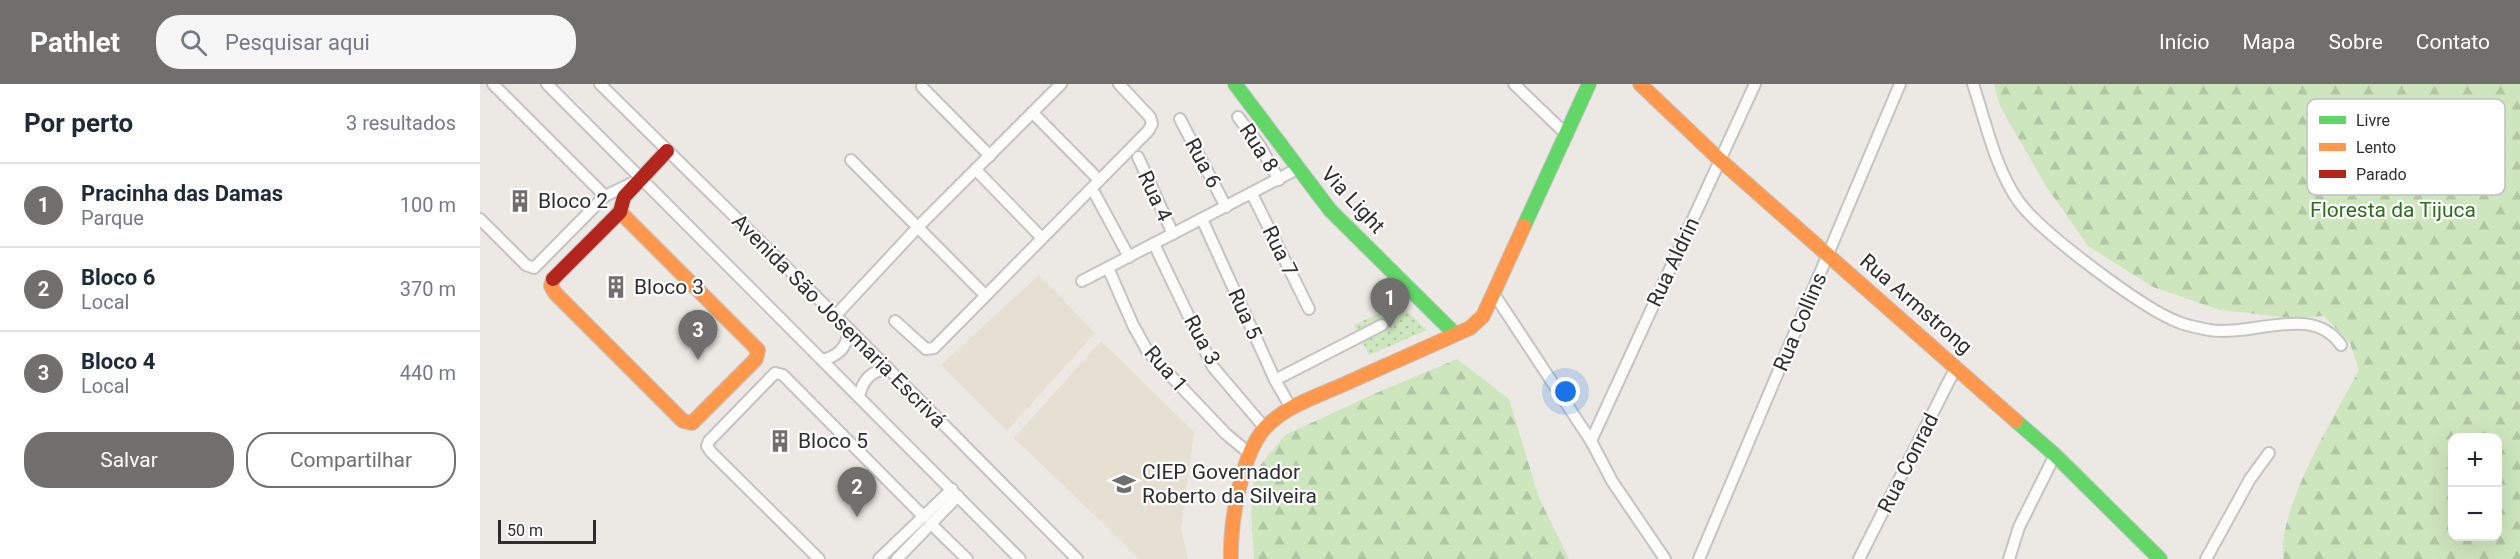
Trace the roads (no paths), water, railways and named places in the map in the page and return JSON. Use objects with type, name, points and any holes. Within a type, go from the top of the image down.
[{"type":"street","points":[[494,84],[605,196]]},
{"type":"street","name":"Avenida São Josemaria Escrivá","points":[[548,84],[1020,559]]},
{"type":"street","name":"Avenida São Josemaria Escrivá","points":[[600,84],[849,329],[1077,559]]},
{"type":"street","points":[[835,316],[918,227],[1061,84]]},
{"type":"street","points":[[895,321],[926,349],[931,349],[1148,131],[1152,124],[1149,117],[1119,84]]},
{"type":"street","name":"Via Light","points":[[1235,84],[1330,210],[1455,334]]},
{"type":"street","points":[[1514,84],[1567,135]]},
{"type":"street","points":[[1231,559],[1240,477],[1249,453],[1264,427],[1291,408],[1477,322],[1494,294],[1589,84]]},
{"type":"street","name":"Rua Armstrong","points":[[1640,84],[1720,160],[2055,455],[2160,559]]},
{"type":"street","name":"Rua Aldrin","points":[[1591,441],[1755,84]]},
{"type":"street","name":"Rua Collins","points":[[1699,559],[1900,84]]},
{"type":"street","points":[[1973,84],[1995,153],[2009,185],[2020,202],[2036,221],[2152,309],[2179,323],[2209,330],[2234,332],[2283,324],[2311,323],[2335,335],[2342,345]]},
{"type":"street","points":[[922,87],[990,156]]},
{"type":"street","points":[[1033,113],[1098,179]]},
{"type":"street","name":"Rua 8","points":[[1238,117],[1260,147],[1279,180]]},
{"type":"street","name":"Rua 6","points":[[1180,119],[1226,207]]},
{"type":"street","points":[[620,212],[758,350],[756,359],[692,423],[683,421],[550,286],[553,279],[620,212],[624,197],[667,151]]},
{"type":"street","name":"Rua 4","points":[[1138,157],[1173,234]]},
{"type":"street","points":[[851,160],[985,295]]},
{"type":"street","points":[[1082,281],[1297,169]]},
{"type":"street","points":[[976,170],[1041,237]]},
{"type":"street","points":[[480,219],[526,265],[534,268],[605,196],[642,178]]},
{"type":"street","points":[[1095,194],[1129,257]]},
{"type":"street","name":"Rua 7","points":[[1252,194],[1309,309]]},
{"type":"street","name":"Rua 5","points":[[1202,219],[1275,380],[1291,408]]},
{"type":"street","name":"Rua 3","points":[[1154,244],[1213,367],[1264,427]]},
{"type":"street","name":"Rua 1","points":[[1108,268],[1133,325],[1148,352],[1226,434],[1249,453]]},
{"type":"street","points":[[1494,294],[1591,441],[1612,481],[1665,559]]},
{"type":"street","points":[[1275,380],[1382,325]]},
{"type":"street","points":[[823,360],[842,350],[848,341],[849,329]]},
{"type":"street","name":"Rua Conrad","points":[[1859,559],[1956,367]]},
{"type":"street","points":[[859,396],[861,386],[867,377],[876,370],[887,368]]},
{"type":"street","points":[[819,559],[707,446],[709,441],[773,374],[783,375],[967,559]]},
{"type":"street","points":[[2206,559],[2250,479],[2269,453]]},
{"type":"street","points":[[2009,559],[2019,527],[2055,455]]},
{"type":"street","points":[[879,559],[928,520],[955,493]]},
{"type":"street","points":[[897,559],[928,520]]},
{"type":"place","name":"Bloco 2","points":[[520,201]]},
{"type":"place","name":"Bloco 3","points":[[616,287]]},
{"type":"place","name":"Pracinha das Damas","points":[[1390,328]]},
{"type":"place","name":"Bloco 4","points":[[698,360]]},
{"type":"place","name":"Bloco 5","points":[[780,441]]},
{"type":"place","name":"CIEP Governador Roberto da Silveira","points":[[1124,484]]},
{"type":"place","name":"Bloco 6","points":[[857,517]]},
{"type":"park label","name":"Floresta da Tijuca","points":[[2393,210]]}]
